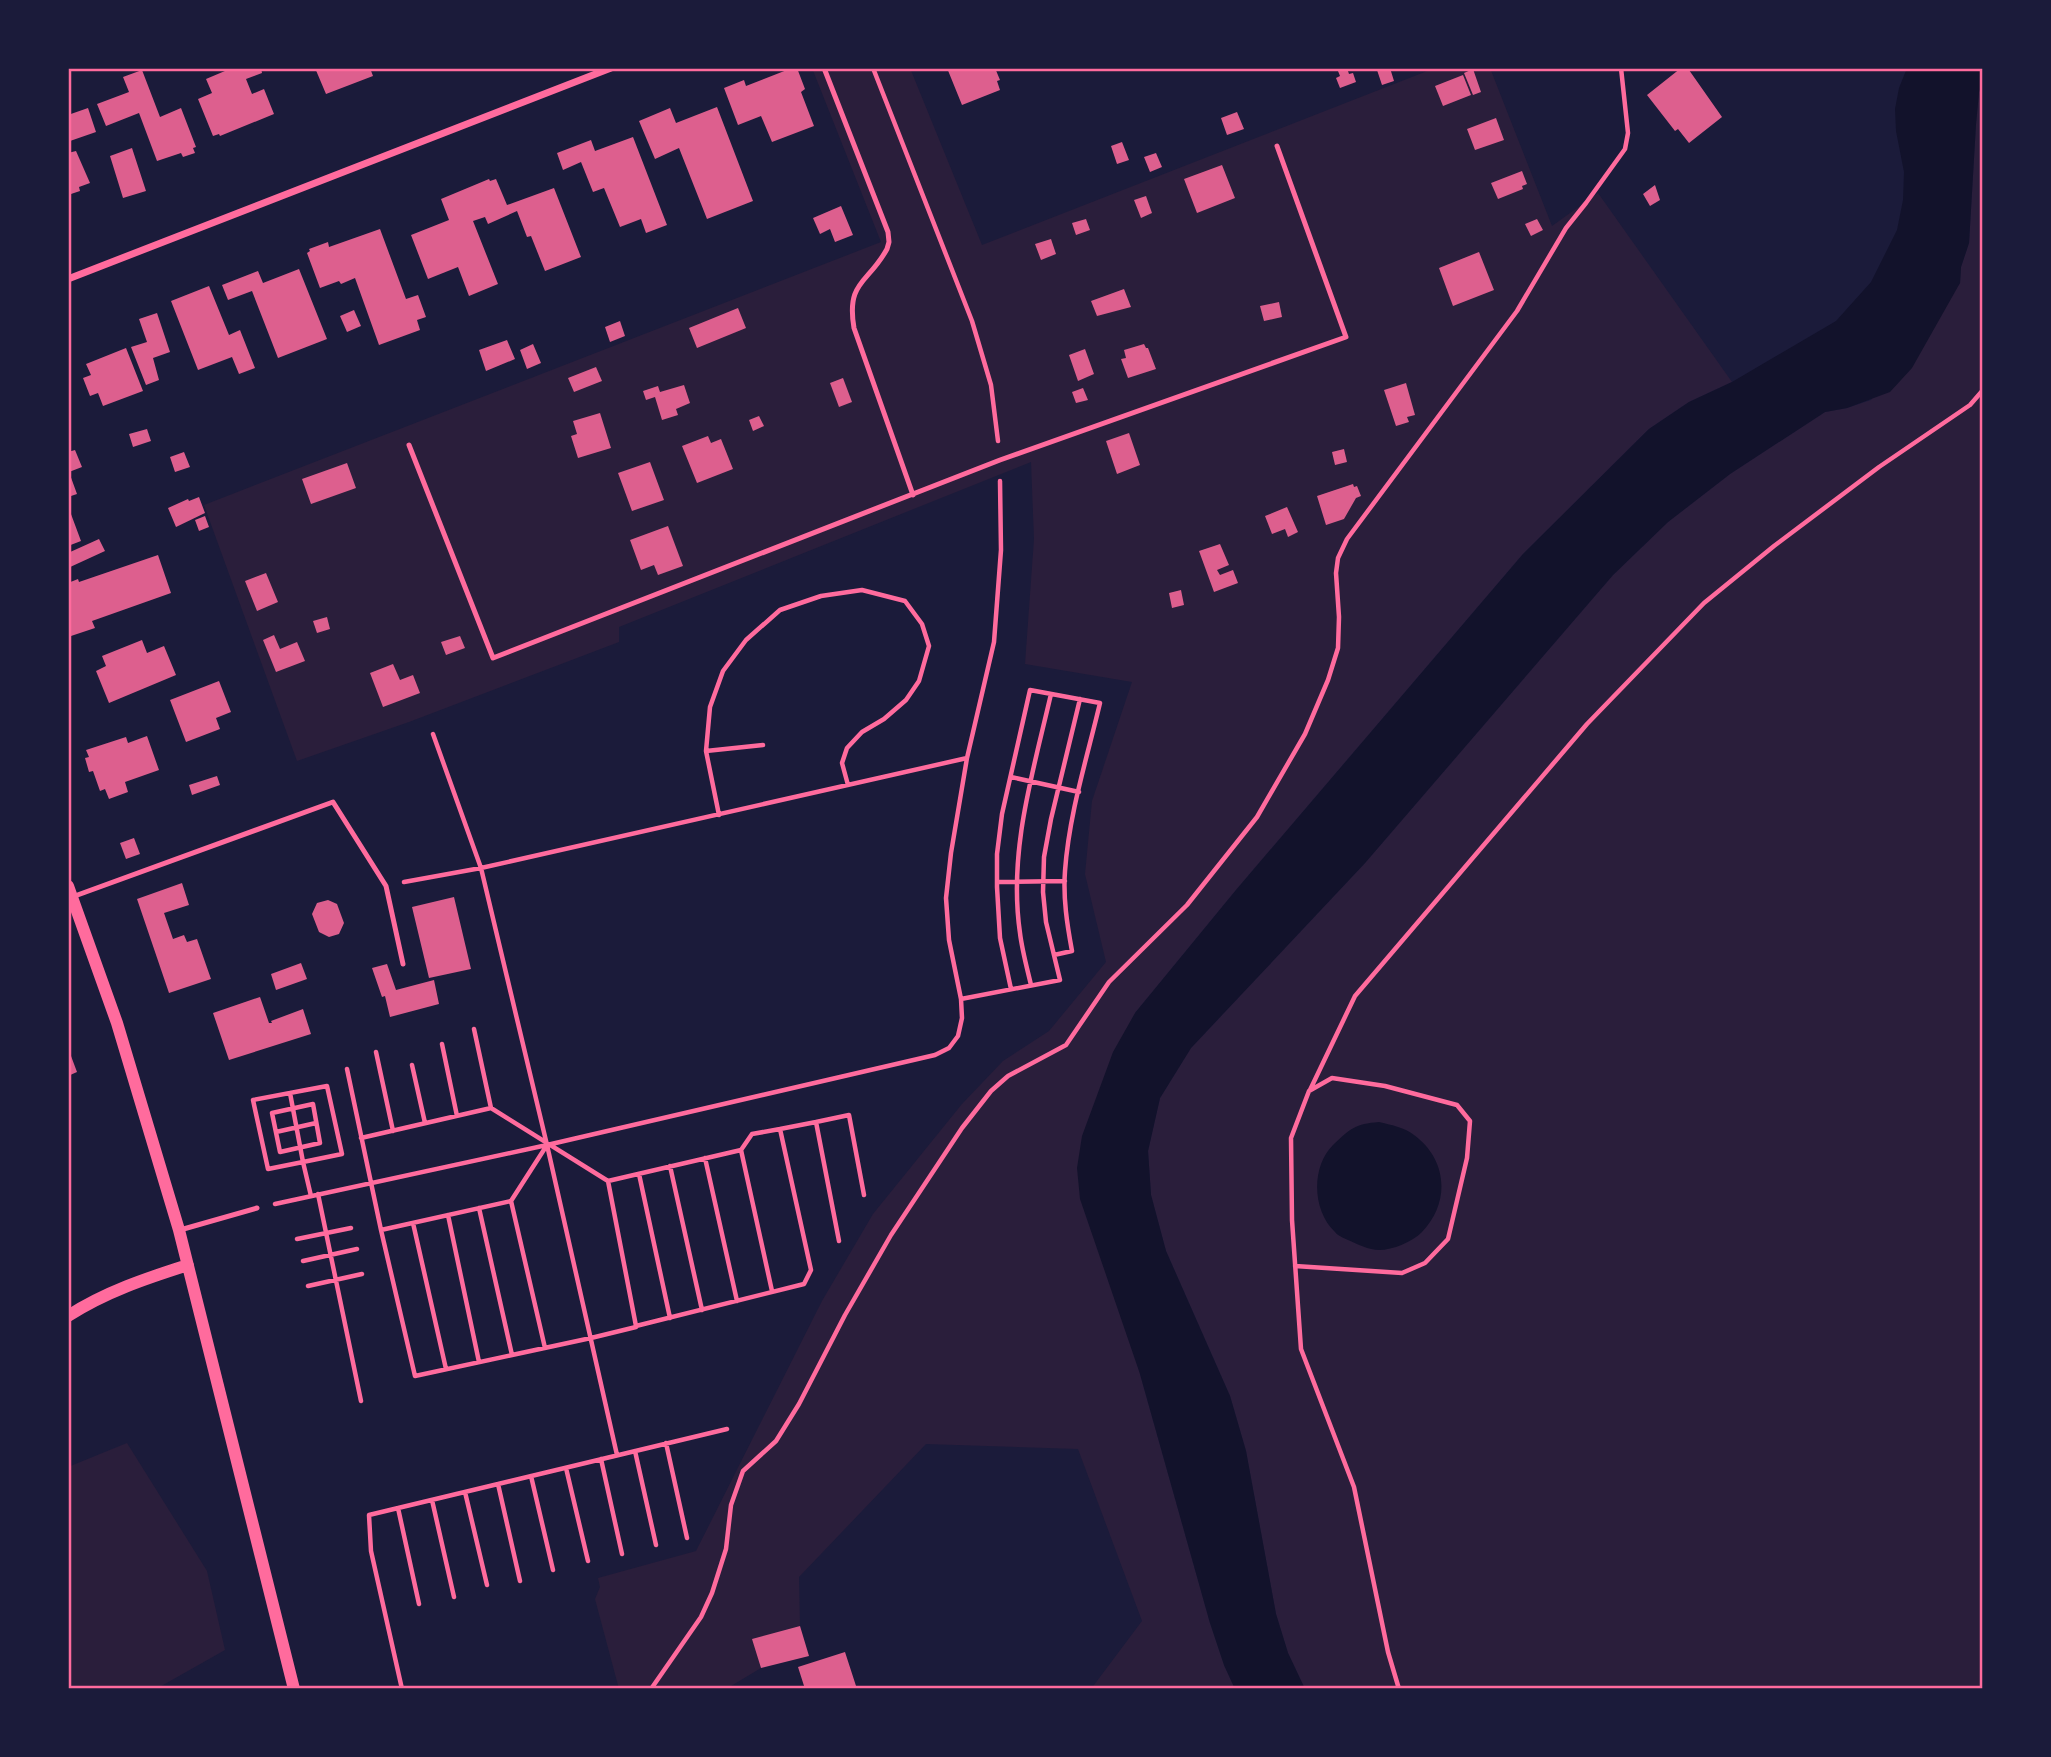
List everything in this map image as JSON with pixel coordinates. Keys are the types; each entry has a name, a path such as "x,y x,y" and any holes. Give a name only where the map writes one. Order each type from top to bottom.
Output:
{"street":[{"path":"68,279 611,68"},
{"path":"70,892 117,1023 179,1230 294,1689"},
{"path":"68,1316 112,1292 188,1265"}],"lane":[{"path":"824,68 888,232 887,249 857,288 852,298 851,311 854,328 913,495"},
{"path":"409,445 493,659 1000,460 1346,337 1277,146"},
{"path":"70,892 333,803 386,886 403,964"},
{"path":"179,1230 257,1208"}],"path":[{"path":"257,1208 935,1055 949,1048 958,1036 962,1018 961,999 949,940 946,898 967,758 994,642 1001,550 1000,460 991,385 972,321 873,68"},
{"path":"651,1689 701,1617 712,1593 726,1549 731,1505 743,1471 776,1441 891,1235 962,1128 990,1091 1008,1076 1066,1045 1109,982 1187,905 1256,817 1305,734 1328,680 1338,648 1336,573 1338,558 1346,539 1517,311 1566,228 1625,149 1628,133 1621,68"},
{"path":"1399,1689 1388,1652 1354,1487 1301,1349 1292,1220 1291,1138 1309,1091 1355,996 1587,724 1704,603 1879,467 1970,405 1983,390"},
{"path":"719,815 706,751 710,707 723,671 746,639 780,610 821,596 862,590 905,601 922,624 929,646 919,681 906,700 884,719 862,732 847,748 842,763 848,785"},
{"path":"1011,989 1000,937 997,854 1002,814 1030,690 1100,703 1071,830 1065,881 1072,951 1054,955"},
{"path":"1031,985 1020,932 1018,855 1051,694"},
{"path":"961,999 1060,980 1046,922 1044,857 1080,699"},
{"path":"433,734 481,868 548,1144 617,1455"},
{"path":"706,751 763,745"},
{"path":"386,886 481,868 967,758"},
{"path":"1011,777 1079,792"},
{"path":"997,882 1065,881"},
{"path":"474,1029 491,1108"},
{"path":"442,1044 457,1115"},
{"path":"376,1052 393,1130"},
{"path":"412,1065 425,1123"},
{"path":"347,1069 370,1183 415,1376 591,1338 804,1284 811,1270 780,1129"},
{"path":"1295,1266 1402,1273 1425,1263 1448,1239 1467,1158 1469,1121 1457,1105 1385,1086 1332,1078 1309,1091"},
{"path":"327,1086 342,1154 303,1162 268,1168 254,1100 327,1086"},
{"path":"290,1093 311,1196"},
{"path":"313,1104 316,1123 320,1143 279,1152 272,1113 313,1104"},
{"path":"361,1138 491,1108 608,1181 741,1150 752,1135 849,1115 864,1195"},
{"path":"816,1122 839,1241"},
{"path":"276,1132 316,1123"},
{"path":"381,1230 511,1201 548,1144"},
{"path":"741,1150 772,1291"},
{"path":"705,1158 737,1301"},
{"path":"670,1166 702,1310"},
{"path":"639,1174 670,1318"},
{"path":"608,1181 636,1326"},
{"path":"318,1194 361,1401"},
{"path":"511,1201 545,1348"},
{"path":"480,1208 512,1355"},
{"path":"448,1215 479,1362"},
{"path":"413,1223 446,1369"},
{"path":"297,1239 351,1228"},
{"path":"303,1261 357,1249"},
{"path":"308,1286 362,1274"},
{"path":"401,1689 371,1551 369,1515 727,1429"},
{"path":"666,1443 687,1538"},
{"path":"635,1451 656,1545"},
{"path":"601,1459 622,1554"},
{"path":"566,1468 587,1561"},
{"path":"531,1476 553,1570"},
{"path":"498,1484 520,1581"},
{"path":"466,1492 487,1585"},
{"path":"432,1500 454,1597"},
{"path":"398,1508 419,1604"}],"shaded area":[{"path":"812,68 910,68 982,245 1435,68 1490,68 1552,226 1598,193 1732,382 1689,402 1649,429 1523,554 1236,890 1135,1013 1140,1374 1210,1623 1235,1689 1091,1689 1142,1621 1078,1449 926,1444 799,1577 800,1626 753,1639 761,1668 726,1689 619,1689 595,1599 600,1587 598,1578 696,1551 822,1301 873,1214 962,1104 1003,1061 1049,1031 1106,962 1085,874 1092,801 1132,682 1025,664 1034,539 1031,462 619,627 619,642 409,722 297,761 204,505 881,242"},
{"path":"1907,68 1983,68 1976,124 1969,243 1961,267 1960,283 1912,368 1890,392 1847,408 1825,412 1730,474 1668,522 1613,575 1365,863 1191,1048 1160,1098 1148,1151 1151,1195 1166,1251 1230,1396 1246,1451 1276,1614 1288,1653 1305,1689 1235,1689 1210,1623 1140,1374 1080,1199 1077,1168 1082,1136 1113,1052 1135,1013 1236,890 1523,554 1649,429 1689,402 1732,382 1836,321 1871,282 1897,230 1903,200 1904,172 1896,131 1895,109"},
{"path":"1983,81 1983,1689 1305,1689 1288,1653 1276,1614 1246,1451 1230,1396 1166,1251 1151,1195 1148,1151 1160,1098 1191,1048 1365,863 1613,575 1668,522 1730,474 1825,412 1871,400 1960,283 1961,267 1969,243 1976,124 1979,92"},
{"path":"1379,1122 1406,1130 1425,1145 1439,1168 1441,1194 1438,1208 1422,1232 1402,1245 1379,1250 1363,1246 1336,1233 1322,1212 1317,1189 1321,1165 1333,1145 1354,1128"},
{"path":"127,1443 207,1571 225,1650 156,1689 68,1689 68,1467"}],"building":[{"path":"232,68 261,68 262,73 246,79 252,94 264,89 274,114 220,136 213,136 198,99 212,93 206,79"},
{"path":"315,68 370,68 373,76 326,94"},
{"path":"797,68 805,89 801,92 814,126 772,142 761,116 738,125 724,88 744,80 746,86"},
{"path":"947,68 995,68 1000,80 997,81 1000,90 962,105"},
{"path":"1347,68 1349,74 1353,73 1356,82 1340,88 1336,78 1340,76 1338,71"},
{"path":"1390,68 1394,81 1382,85 1377,70"},
{"path":"1681,68 1691,68 1689,70 1722,117 1689,143 1678,129 1675,131 1647,95"},
{"path":"1473,69 1481,92 1473,95 1464,73"},
{"path":"142,70 160,117 181,108 196,147 193,148 195,153 183,157 181,153 157,161 139,113 106,126 97,104 129,92 123,77"},
{"path":"1463,75 1471,95 1443,106 1435,86"},
{"path":"717,107 753,201 707,219 679,148 655,159 639,121 670,108 676,123"},
{"path":"88,108 96,132 70,141 68,115"},
{"path":"1237,112 1244,129 1227,135 1221,118"},
{"path":"1496,118 1504,140 1475,150 1467,129"},
{"path":"633,137 667,225 646,233 641,219 620,227 604,188 593,192 581,162 563,170 557,153 591,140 595,151"},
{"path":"1122,142 1129,160 1117,164 1111,146"},
{"path":"132,148 146,191 123,198 110,156"},
{"path":"76,151 90,183 79,187 80,191 68,195 68,153"},
{"path":"1156,153 1162,167 1150,172 1144,157"},
{"path":"1222,165 1235,198 1197,213 1184,179"},
{"path":"1522,171 1527,184 1522,186 1523,189 1498,199 1491,183"},
{"path":"489,179 496,179 507,205 554,188 581,257 545,271 531,236 527,237 517,211 488,224 485,217 473,221 498,284 469,296 458,267 428,279 411,235 449,220 441,199"},
{"path":"1655,185 1660,200 1650,206 1643,194"},
{"path":"1146,196 1152,213 1141,218 1134,200"},
{"path":"841,206 853,235 835,242 830,229 820,234 813,218"},
{"path":"1086,219 1090,230 1076,235 1072,223"},
{"path":"1537,219 1543,230 1531,236 1525,224"},
{"path":"380,229 406,299 418,295 426,317 417,320 420,330 379,345 355,278 320,288 307,253 309,249 328,242 329,247"},
{"path":"1051,239 1056,254 1041,260 1035,244"},
{"path":"1479,252 1494,290 1453,306 1439,268"},
{"path":"299,269 327,339 278,358 252,291 228,300 222,285 258,271 263,283"},
{"path":"209,286 229,335 240,330 255,368 239,374 232,357 198,370 171,301"},
{"path":"1124,289 1131,307 1097,316 1091,301"},
{"path":"1279,302 1282,317 1264,321 1260,306"},
{"path":"738,308 746,328 697,348 689,328"},
{"path":"354,310 361,326 347,332 340,316"},
{"path":"157,313 170,352 153,358 159,380 146,385 131,347 147,342 139,319"},
{"path":"620,321 625,336 610,342 605,327"},
{"path":"507,340 515,359 486,371 479,350"},
{"path":"533,344 541,363 527,369 520,350"},
{"path":"1144,344 1156,369 1128,378 1121,359 1126,358 1124,350"},
{"path":"126,348 143,391 103,406 98,393 90,396 83,378 91,375 86,364"},
{"path":"1085,349 1094,374 1078,381 1069,355"},
{"path":"596,367 602,381 574,392 568,378"},
{"path":"843,378 852,402 839,407 830,383"},
{"path":"1406,383 1415,415 1407,417 1409,422 1396,426 1384,390"},
{"path":"684,385 690,403 676,409 678,415 662,420 655,397 646,400 643,391 658,386 660,392"},
{"path":"1083,388 1088,400 1076,403 1072,392"},
{"path":"600,413 611,448 578,458 571,436 577,434 573,421"},
{"path":"759,416 764,426 753,431 749,420"},
{"path":"147,429 151,441 133,447 129,434"},
{"path":"1129,433 1140,465 1117,474 1106,441"},
{"path":"708,436 711,443 721,439 733,469 697,483 682,446"},
{"path":"1344,449 1347,462 1335,465 1332,452"},
{"path":"75,450 82,467 69,472 77,494 68,497 68,452"},
{"path":"184,452 190,467 175,472 170,457"},
{"path":"650,462 664,500 632,511 618,473"},
{"path":"347,463 356,488 311,504 302,479"},
{"path":"1353,484 1354,487 1357,486 1361,496 1356,498 1344,519 1326,525 1317,496"},
{"path":"199,497 205,513 176,527 168,508"},
{"path":"68,506 81,541 68,546"},
{"path":"1287,507 1298,532 1288,537 1285,529 1272,534 1265,516"},
{"path":"205,516 209,527 199,531 195,520"},
{"path":"668,526 683,566 658,575 654,565 641,570 630,540"},
{"path":"99,539 105,551 68,568 68,553"},
{"path":"1220,544 1229,565 1217,570 1220,575 1233,570 1238,583 1214,592 1199,551"},
{"path":"158,555 171,593 92,621 95,628 68,637 68,583 78,579 79,582"},
{"path":"266,573 278,602 257,611 245,581"},
{"path":"1181,590 1184,605 1172,608 1169,593"},
{"path":"327,617 330,629 317,633 313,621"},
{"path":"274,635 280,649 297,642 305,661 276,672 263,640"},
{"path":"460,636 465,648 446,655 441,642"},
{"path":"142,640 147,653 164,646 176,675 109,703 96,671 106,666 102,656"},
{"path":"393,664 400,680 413,675 420,693 383,707 370,673"},
{"path":"219,681 231,712 216,718 220,729 186,742 170,700"},
{"path":"147,736 159,770 125,782 128,792 109,799 105,789 100,791 93,771 89,772 86,750 126,737 128,743"},
{"path":"217,776 220,785 192,795 189,785"},
{"path":"134,838 140,854 126,859 120,843"},
{"path":"182,883 189,905 164,913 173,939 184,935 187,942 197,939 211,979 169,993 137,899"},
{"path":"454,897 471,969 429,978 412,907"},
{"path":"328,900 337,904 344,923 339,934 329,937 319,932 312,914 317,903"},
{"path":"301,963 307,979 276,990 271,974"},
{"path":"387,964 396,990 434,980 439,1004 390,1017 385,996 382,997 372,968"},
{"path":"260,997 269,1023 303,1009 311,1034 229,1060 213,1013"},
{"path":"68,1048 77,1072 68,1076"},
{"path":"800,1626 809,1656 761,1668 752,1639"},
{"path":"845,1652 857,1689 805,1689 798,1667"}]}
